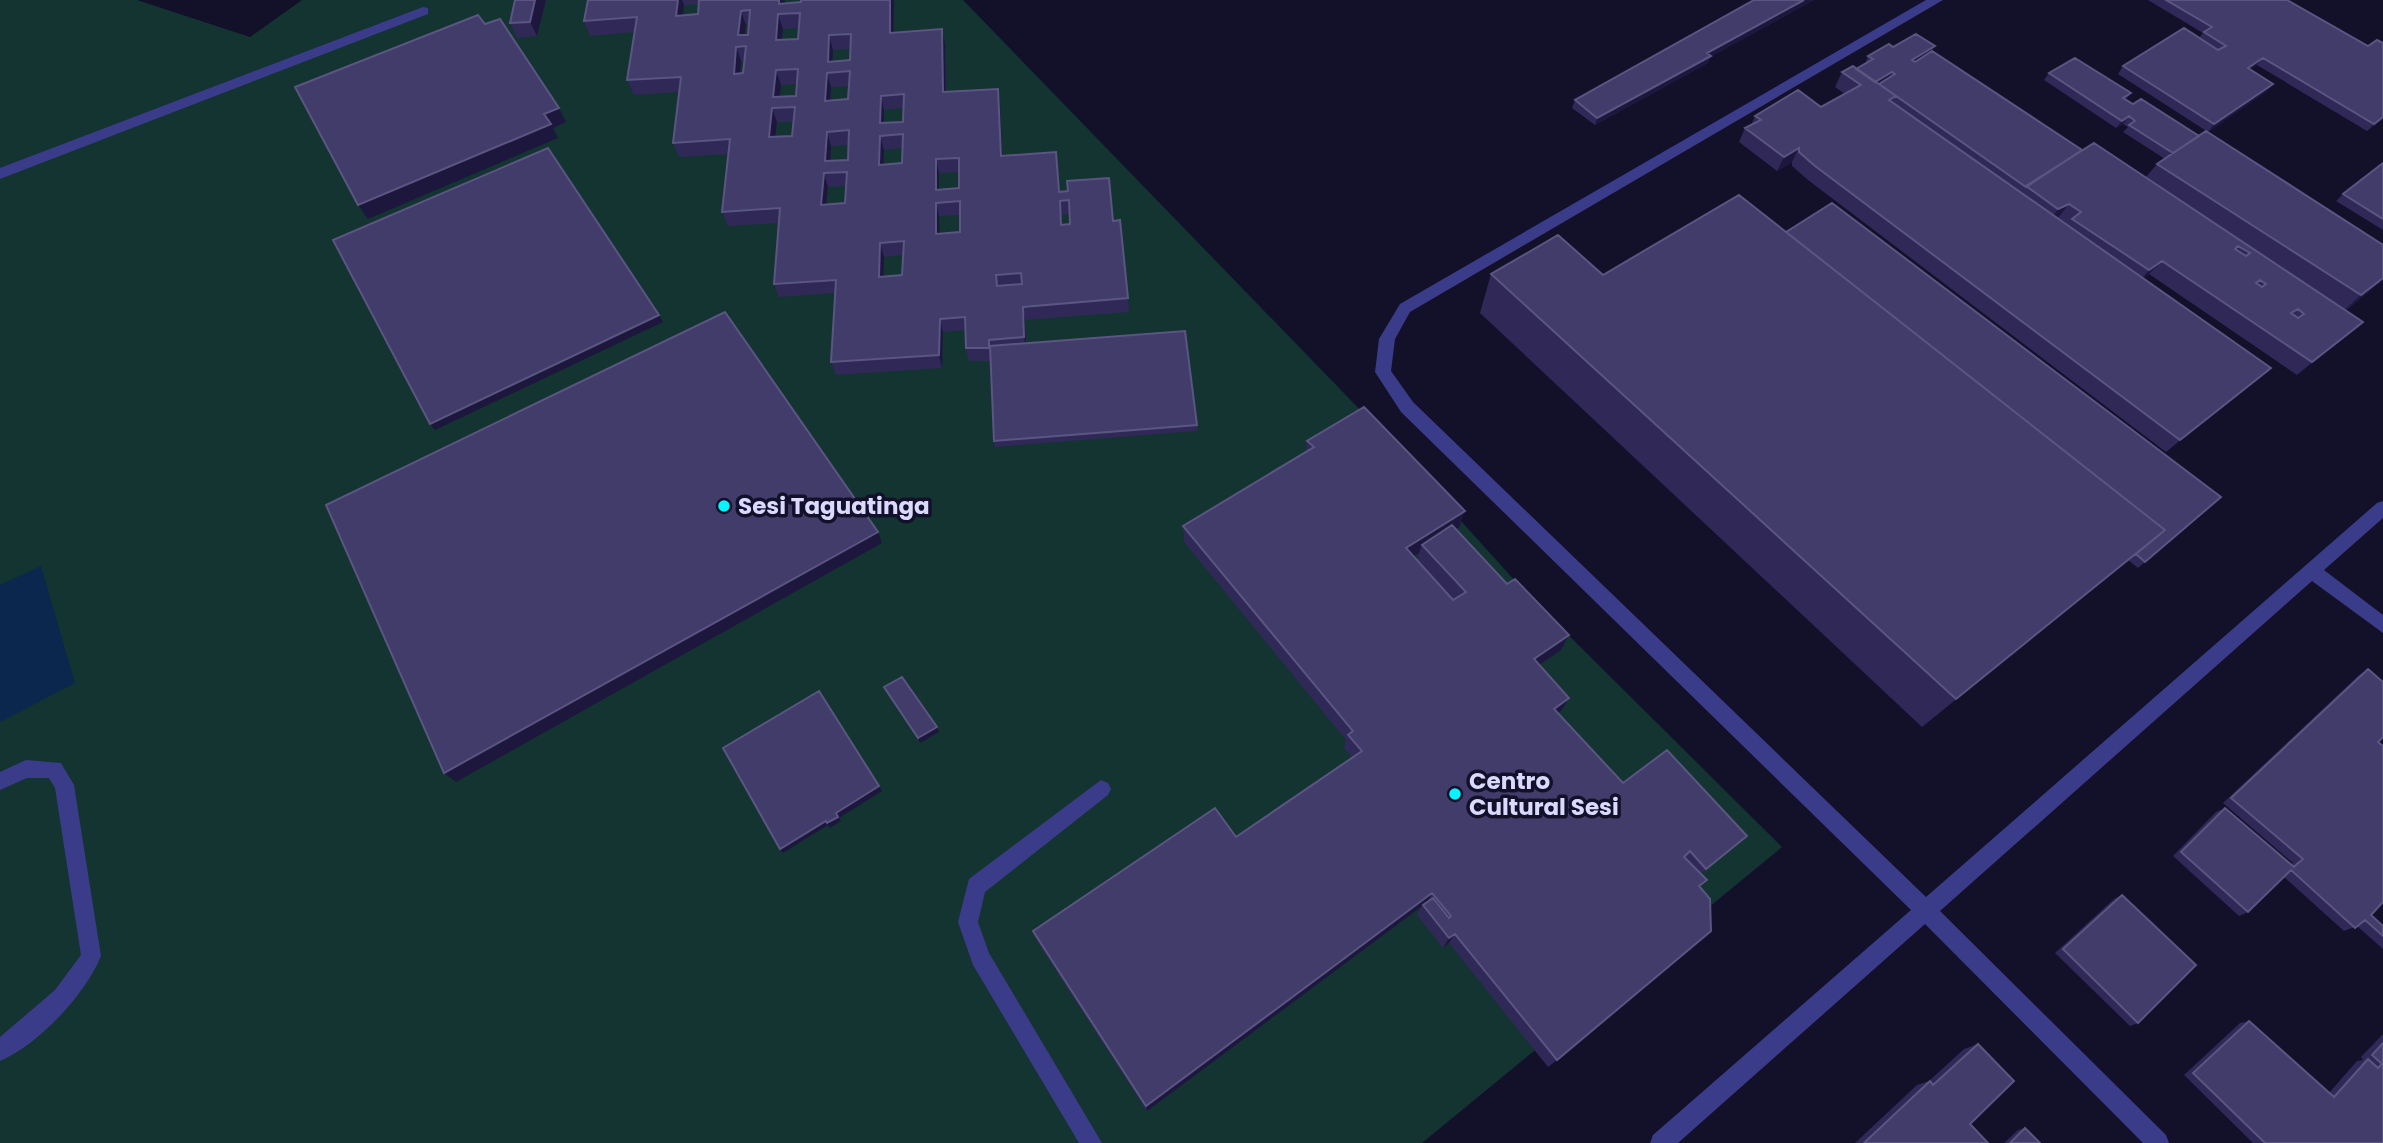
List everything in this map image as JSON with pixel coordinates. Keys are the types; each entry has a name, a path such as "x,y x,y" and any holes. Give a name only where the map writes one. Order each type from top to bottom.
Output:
{"street":[{"path":"1936,0 1405,308 1387,340 1383,372 1407,407 1925,911 2158,1143"},
{"path":"0,174 423,11"},
{"path":"1661,1143 2383,508"},
{"path":"2312,571 2383,625"},
{"path":"0,781 26,769 54,769 64,785 91,956 80,977 58,1006 0,1050"},
{"path":"1091,1143 980,958 968,922 976,886 1101,789"}],"green space":[{"name":"Sesi Taguatinga","path":"0,0 137,0 250,37 302,0 963,0 1368,418 1527,594 1782,847 1422,1143 0,1143"}],"water":[{"path":"41,566 75,683 0,722 0,585"}],"building":[{"path":"515,0 535,0 530,22 510,23"},
{"path":"588,0 678,0 676,16 698,14 699,0 779,0 779,4 801,0 890,0 890,33 942,29 943,92 998,89 1001,156 1056,152 1059,192 1068,191 1067,181 1109,178 1113,221 1120,220 1128,298 1023,307 1024,337 989,340 989,348 966,348 965,317 940,319 939,355 831,362 836,280 774,284 780,208 722,212 730,139 673,143 681,77 627,80 637,17 584,21","holes":["750,10 748,35 738,35 741,11","800,13 798,39 776,40 778,14","851,34 850,60 828,62 829,35","746,46 743,73 734,74 736,47","798,69 796,96 773,97 776,70","850,71 848,99 825,101 827,73","904,94 903,122 880,123 881,96","795,107 792,136 769,137 772,108","849,130 848,160 825,161 827,132","903,134 902,163 879,165 880,136","959,158 959,188 936,190 936,159","847,172 845,203 821,205 824,173","1069,200 1070,224 1061,225 1060,201","960,201 960,232 936,234 936,203","904,241 902,275 879,277 880,243","1021,273 1022,284 997,286 996,275"]},
{"path":"1754,0 1804,0 1707,53 1711,56 1597,118 1575,100"},
{"path":"2166,0 2287,0 2368,46 2377,40 2383,43 2383,117 2374,124 2263,58 2248,68 2273,84 2214,124 2123,66 2184,28 2218,50 2226,46 2204,32 2212,27"},
{"path":"478,15 485,24 500,19 559,108 544,114 551,124 358,205 295,87"},
{"path":"1916,34 1935,46 1912,60 1915,62 1932,51 2082,150 2026,187 1879,84 1895,74 1892,72 1875,82 1856,69 1873,59 1868,56 1889,44 1893,47"},
{"path":"2075,58 2131,93 2123,98 2133,104 2141,99 2199,136 2173,153 2129,125 2135,121 2129,116 2122,121 2049,73"},
{"path":"1853,66 1896,96 1889,100 2271,368 2180,440 1815,166 1799,152 1799,148 1784,157 1745,128 1761,120 1755,116 1798,90 1821,107 1861,85 1842,72"},
{"path":"2206,131 2383,245 2383,278 2361,295 2157,164"},
{"path":"2094,143 2363,322 2312,362 2162,261 2149,270 2072,219 2081,212 2069,204 2058,209 2026,186","holes":["2238,246 2250,253 2246,256 2235,249","2260,280 2266,284 2262,287 2256,283","2298,309 2304,314 2298,318 2291,313"]},
{"path":"548,148 659,315 430,424 333,240"},
{"path":"2383,163 2383,219 2343,194"},
{"path":"1739,195 2165,530 1956,699 1491,274 1558,235 1603,275"},
{"path":"1832,203 2221,497 2145,562 2136,554 2165,530 1786,232"},
{"path":"725,312 878,532 444,773 326,505"},
{"path":"1185,331 1197,425 994,441 990,346"},
{"path":"1364,407 1465,511 1406,548 1453,600 1466,592 1422,545 1452,525 1507,584 1515,579 1569,635 1534,659 1569,698 1554,709 1623,783 1667,750 1747,836 1706,869 1690,851 1684,857 1707,880 1699,886 1710,899 1711,931 1557,1060 1455,934 1449,938 1423,905 1433,898 1449,918 1451,916 1432,893 1146,1106 1033,931 1215,808 1236,837 1362,751 1348,735 1353,731 1183,526 1314,447 1307,441"},
{"path":"2368,669 2383,682 2383,737 2378,742 2383,746 2383,902 2371,915 2383,926 2383,936 2365,920 2355,928 2291,870 2248,912 2181,852 2225,808 2294,867 2303,859 2231,798"},
{"path":"902,677 937,727 918,738 884,687"},
{"path":"819,691 879,786 836,813 838,817 827,823 826,821 780,849 723,748"},
{"path":"2122,895 2196,965 2138,1023 2063,949"},
{"path":"2249,1021 2334,1097 2368,1059 2378,1068 2382,1064 2372,1055 2383,1043 2383,1143 2265,1143 2193,1073"},
{"path":"1978,1044 2014,1081 1970,1124 1988,1143 1864,1143 1930,1081 1933,1085"},
{"path":"2025,1128 2040,1143 2010,1143"}],"place":[{"name":"Sesi Taguatinga","path":"724,506"},
{"name":"Centro Cultural Sesi","path":"1455,794"}]}
